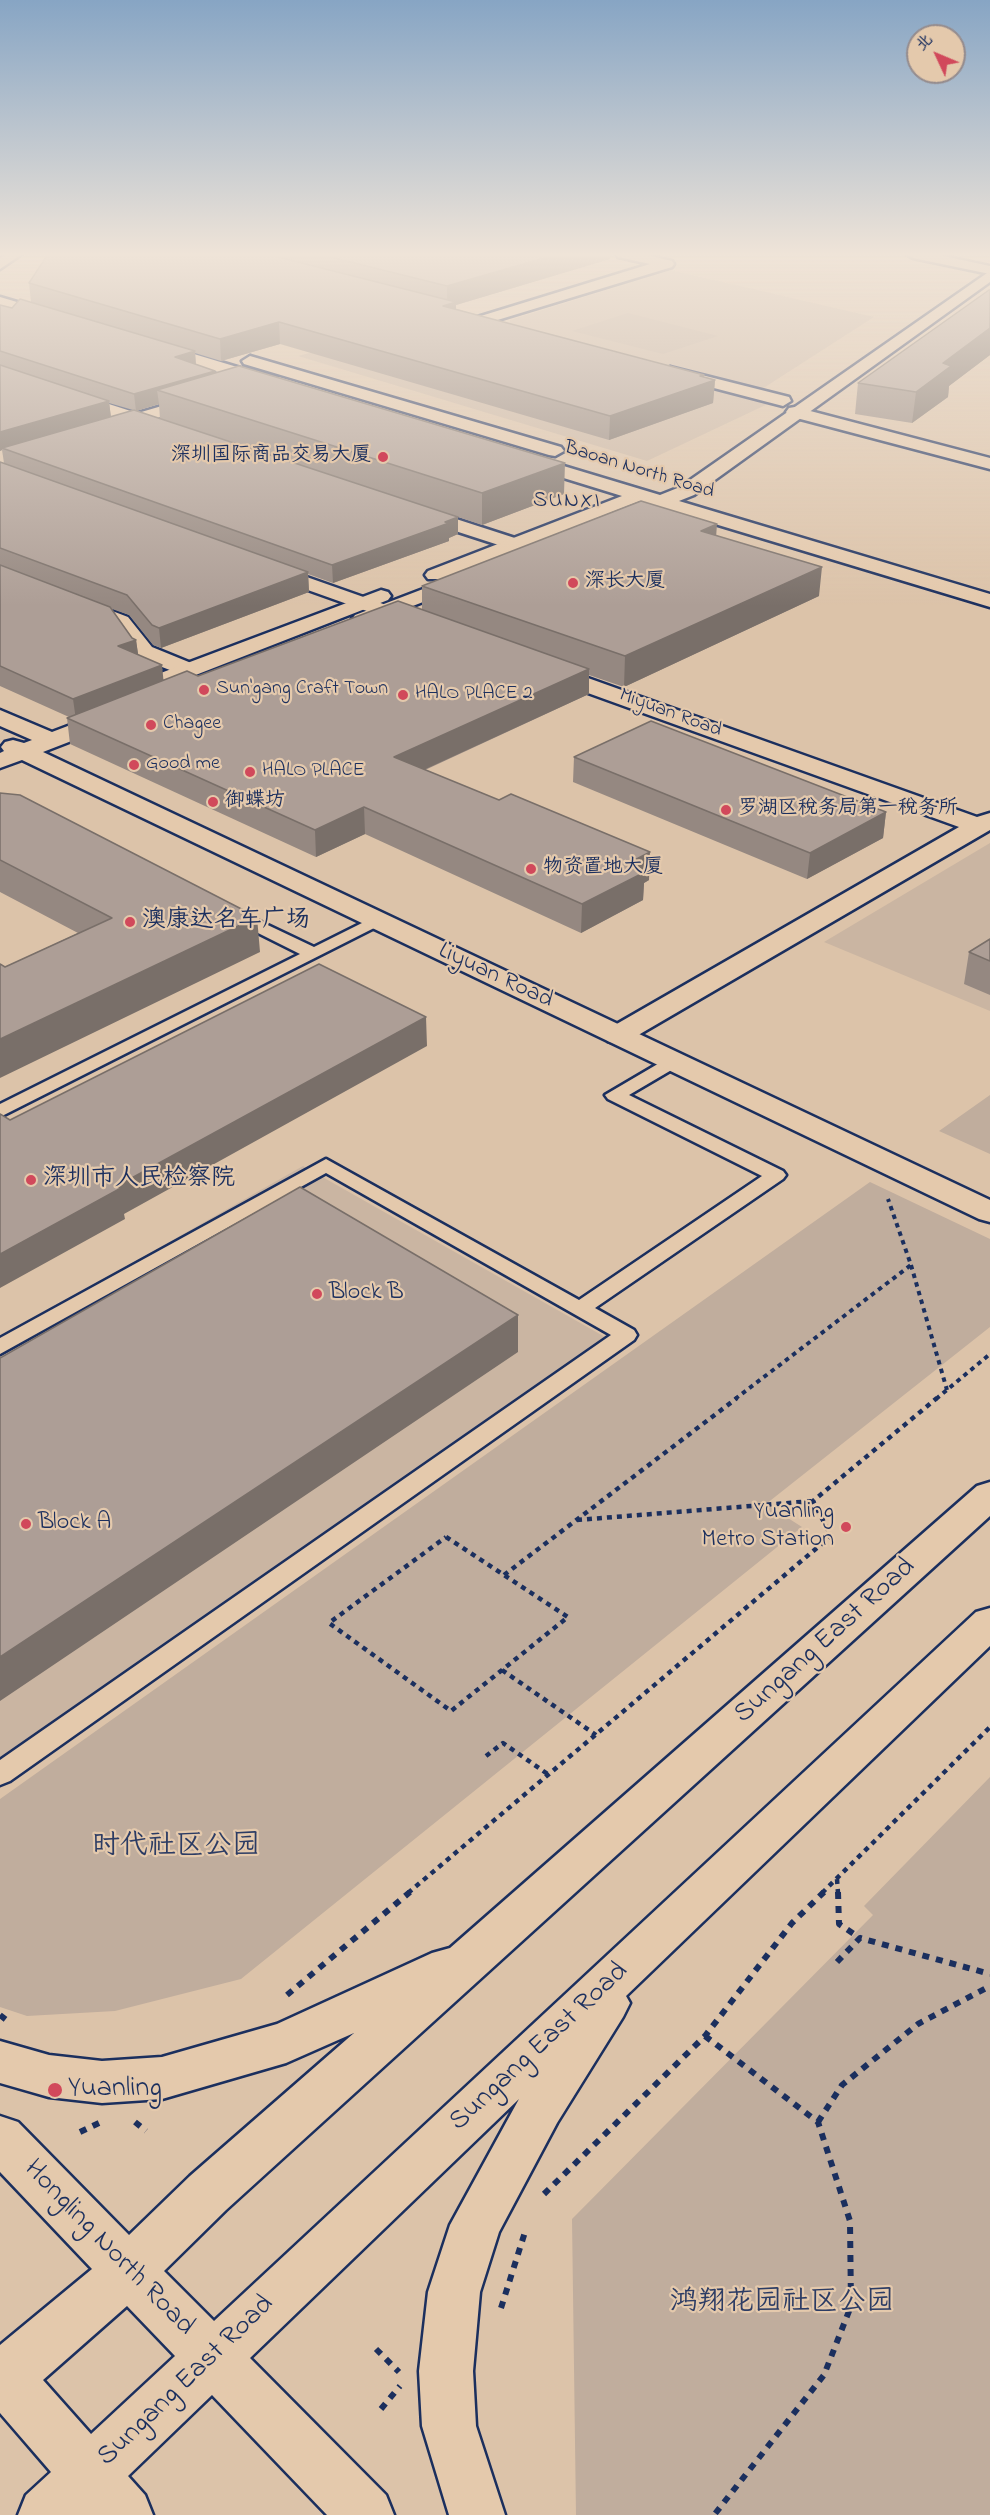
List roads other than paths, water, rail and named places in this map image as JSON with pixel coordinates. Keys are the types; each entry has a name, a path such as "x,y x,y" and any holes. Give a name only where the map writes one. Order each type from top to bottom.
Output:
{"street":[{"name":"Baoan North Road","path":"239,371 641,495"},
{"name":"Baoan North Road","path":"264,371 666,488 990,601"},
{"path":"666,371 990,464"},
{"path":"700,458 789,406 839,371"},
{"path":"0,374 181,434"},
{"path":"91,432 265,381"},
{"path":"13,741 188,670 641,495 666,488 687,491 789,406"},
{"path":"13,741 384,611 666,488"},
{"name":"Baoan North Road","path":"687,491 990,583"},
{"path":"403,507 514,544"},
{"path":"252,563 440,631"},
{"path":"0,574 121,621 144,652 188,670"},
{"name":"Miyuan Road","path":"530,664 985,823"},
{"name":"Liyuan Road","path":"13,741 378,922 990,1187"},
{"name":"Liyuan Road","path":"13,741 628,1029 674,1060 990,1212"},
{"path":"628,1029 985,823"},
{"name":"Sungang East Road","path":"2,2377 128,2271 208,2193 990,1495"},
{"name":"Sungang East Road","path":"46,2515 990,1622"},
{"path":"0,2062 49,2076 102,2082 162,2078 286,2042 480,1952"},
{"path":"477,2515 448,2426 446,2371 454,2292 481,2215 540,2108 631,1963"},
{"name":"Hongling North Road","path":"0,2138 366,2515"},
{"path":"2,2377 125,2515"}],"lane":[{"path":"221,908 314,954"},
{"path":"0,1111 378,922"},
{"path":"580,1309 776,1175 615,1095 674,1060"},
{"path":"0,1347 326,1165 626,1335 0,1774"}],"place":[{"name":"深圳国际商品交易大厦","path":"383,457"},
{"name":"深长大厦","path":"573,583"},
{"name":"Sun'gang Craft Town","path":"204,690"},
{"name":"HALO PLACE 2","path":"403,695"},
{"name":"Chagee","path":"151,725"},
{"name":"Good me","path":"134,765"},
{"name":"HALO PLACE","path":"250,772"},
{"name":"御蝶坊","path":"213,802"},
{"name":"罗湖区税务局第一税务所","path":"726,810"},
{"name":"物资置地大厦","path":"531,869"},
{"name":"澳康达名车广场","path":"130,922"},
{"name":"深圳市人民检察院","path":"31,1180"},
{"name":"Block B","path":"317,1294"},
{"name":"Block A","path":"26,1524"},
{"name":"Yuanling Metro Station","path":"846,1527"},
{"name":"Yuanling","path":"55,2090"}],"district":[{"name":"SUNXI","path":"567,502"}],"park label":[{"name":"时代社区公园","path":"176,1848"},
{"name":"鸿翔花园社区公园","path":"782,2304"}]}
